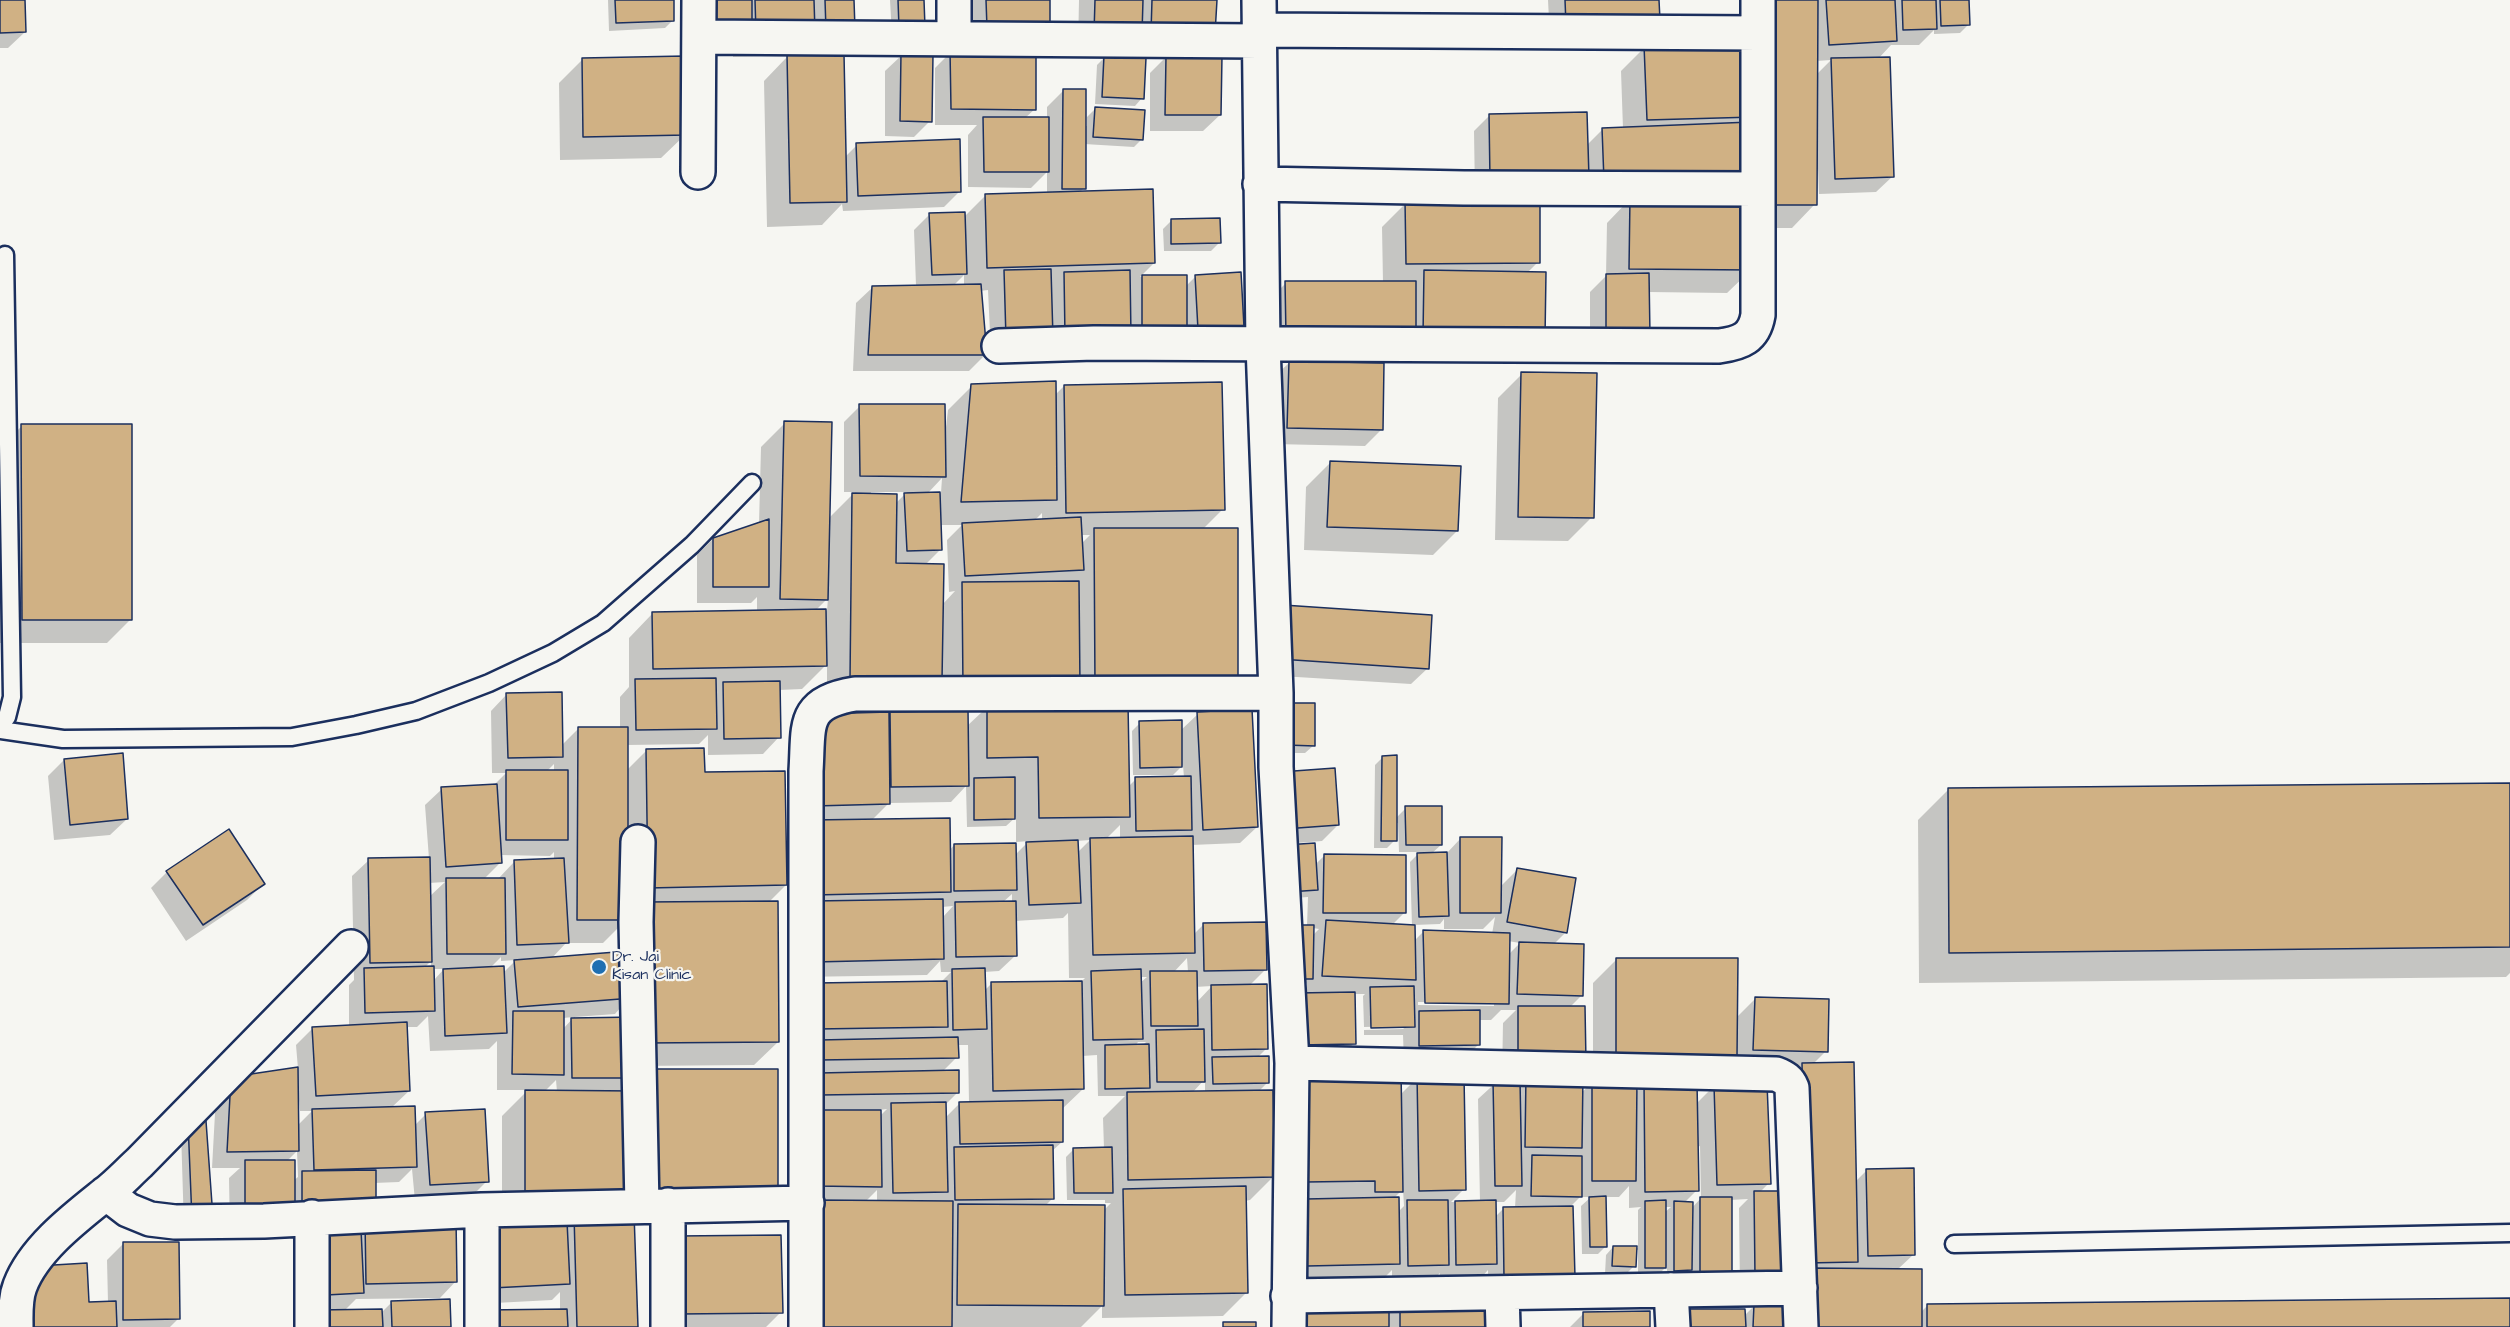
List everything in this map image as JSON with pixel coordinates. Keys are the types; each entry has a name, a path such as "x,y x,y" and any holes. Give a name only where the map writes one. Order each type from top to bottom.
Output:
{"street":[{"path":"698,172 699,0"},
{"path":"954,0 954,38"},
{"path":"999,346 1094,343 1719,346 1739,343 1752,334 1758,315 1758,0"},
{"path":"699,37 954,38 1259,24 1758,33"},
{"path":"1259,24 1263,345 1279,837 1292,1063 1289,1312 1502,1293 1800,1288"},
{"path":"1260,184 1464,188 1758,189"},
{"path":"806,1327 806,771 808,731 813,712 825,701 855,694 1276,693"},
{"path":"638,842 636,922 655,1205 668,1327"},
{"path":"11,1322 25,1274 71,1221 106,1193 351,947"},
{"path":"1292,1063 1776,1074 1784,1077 1792,1088 1801,1327"},
{"path":"106,1193 128,1210 150,1219 175,1222 264,1221 482,1210 807,1203"},
{"path":"482,1210 482,1327"},
{"path":"312,1217 312,1327"},
{"path":"1671,1290 1673,1327"},
{"path":"1502,1293 1503,1327"}],"lane":[{"path":"5,255 12,696 7,717 0,728 63,739 292,737 356,726 416,711 489,683 553,653 603,623 692,545 752,483"},
{"path":"1954,1244 2510,1233"}],"building":[{"path":"0,0 25,0 26,32 0,33"},
{"path":"615,0 674,0 674,21 616,23"},
{"path":"702,0 752,0 752,25 701,23"},
{"path":"755,0 814,0 815,32 756,33"},
{"path":"825,0 854,0 855,29 826,30"},
{"path":"898,0 924,0 925,27 899,28"},
{"path":"986,0 1050,0 1050,27 987,28"},
{"path":"1095,0 1143,0 1142,34 1094,33"},
{"path":"1152,0 1217,0 1215,34 1151,32"},
{"path":"1565,0 1659,0 1660,20 1566,25"},
{"path":"1775,0 1818,0 1817,205 1774,205"},
{"path":"1826,0 1895,0 1897,41 1829,45"},
{"path":"1902,0 1936,0 1937,29 1903,30"},
{"path":"1940,0 1969,0 1970,25 1941,26"},
{"path":"1753,42 1755,117 1647,120 1644,45"},
{"path":"950,50 1036,50 1036,110 951,109"},
{"path":"901,53 933,54 932,122 900,121"},
{"path":"844,54 847,202 790,203 787,55"},
{"path":"1104,55 1146,58 1144,99 1102,97"},
{"path":"685,56 687,135 583,137 582,58"},
{"path":"1166,56 1222,56 1221,115 1165,115"},
{"path":"1890,57 1894,177 1835,179 1831,58"},
{"path":"1063,89 1086,89 1086,189 1062,189"},
{"path":"1095,107 1145,110 1143,140 1093,137"},
{"path":"1587,112 1589,178 1490,180 1489,114"},
{"path":"983,117 1049,117 1049,172 984,172"},
{"path":"1751,122 1754,176 1604,181 1602,128"},
{"path":"960,139 961,192 858,196 856,143"},
{"path":"1153,189 1155,263 987,268 985,194"},
{"path":"1630,197 1754,200 1752,270 1629,269"},
{"path":"1540,200 1540,263 1406,264 1405,201"},
{"path":"965,212 967,274 932,275 929,213"},
{"path":"1220,218 1221,243 1171,244 1171,219"},
{"path":"1051,269 1053,338 1006,339 1004,270"},
{"path":"1130,270 1131,336 1065,337 1064,272"},
{"path":"1424,270 1546,272 1545,338 1423,335"},
{"path":"1241,272 1244,327 1198,330 1195,275"},
{"path":"1649,273 1650,336 1606,336 1606,274"},
{"path":"1142,275 1187,275 1187,338 1142,338"},
{"path":"1285,281 1416,281 1416,335 1286,336"},
{"path":"981,284 987,355 868,355 872,286"},
{"path":"1289,361 1384,363 1383,430 1287,428"},
{"path":"1521,372 1597,373 1594,518 1518,517"},
{"path":"1056,381 1057,500 961,502 971,384"},
{"path":"1222,382 1225,510 1066,513 1064,385"},
{"path":"859,404 945,404 946,477 860,476"},
{"path":"784,421 832,422 828,600 780,599"},
{"path":"21,424 132,424 132,620 22,620"},
{"path":"1330,461 1461,466 1458,531 1327,527"},
{"path":"940,492 942,550 907,551 904,493"},
{"path":"852,493 897,494 896,563 944,564 942,680 850,679"},
{"path":"1081,517 1084,570 965,576 962,523"},
{"path":"769,519 769,587 713,587 713,538"},
{"path":"1094,528 1238,528 1238,686 1095,687"},
{"path":"1079,581 1080,687 963,688 962,582"},
{"path":"1283,605 1432,615 1429,669 1279,659"},
{"path":"826,609 827,666 653,669 652,612"},
{"path":"716,678 717,729 636,730 635,679"},
{"path":"780,681 781,738 724,739 723,682"},
{"path":"562,692 563,757 508,758 506,693"},
{"path":"1128,703 1130,817 1039,818 1038,757 987,758 987,705"},
{"path":"1287,703 1315,703 1315,746 1286,745"},
{"path":"1252,709 1258,827 1203,830 1197,712"},
{"path":"968,710 969,786 891,787 890,712"},
{"path":"889,712 890,804 814,806 815,714"},
{"path":"1182,720 1182,767 1140,768 1139,721"},
{"path":"578,727 628,727 628,920 577,920"},
{"path":"704,748 705,772 785,771 787,885 648,888 646,749"},
{"path":"123,753 128,819 70,825 64,759"},
{"path":"1397,755 1397,841 1381,841 1382,756"},
{"path":"1335,768 1339,825 1284,829 1280,772"},
{"path":"506,770 568,770 568,840 506,840"},
{"path":"1191,776 1192,830 1136,831 1135,777"},
{"path":"1015,777 1015,819 974,820 974,778"},
{"path":"2510,783 2510,947 1949,953 1948,788"},
{"path":"497,784 502,863 446,867 441,787"},
{"path":"1405,806 1442,806 1442,845 1406,845"},
{"path":"950,818 951,892 813,895 811,820"},
{"path":"229,829 265,884 203,925 166,871"},
{"path":"1193,836 1195,953 1093,955 1090,838"},
{"path":"1460,837 1502,837 1501,913 1460,913"},
{"path":"1078,840 1081,903 1029,905 1026,842"},
{"path":"1016,843 1017,890 954,891 954,844"},
{"path":"1315,843 1318,890 1288,892 1285,845"},
{"path":"1447,852 1449,916 1419,917 1417,853"},
{"path":"1324,854 1406,855 1406,913 1323,913"},
{"path":"430,857 432,962 370,963 368,858"},
{"path":"564,858 569,943 517,945 514,860"},
{"path":"1517,868 1576,878 1567,933 1507,922"},
{"path":"446,878 505,878 506,954 447,954"},
{"path":"943,899 944,959 814,962 813,901"},
{"path":"778,901 779,1042 645,1043 644,902"},
{"path":"1016,901 1017,956 956,957 955,902"},
{"path":"1326,920 1415,925 1416,980 1322,976"},
{"path":"1266,922 1267,970 1204,971 1203,923"},
{"path":"1290,925 1314,925 1313,979 1289,979"},
{"path":"1423,930 1510,933 1509,1004 1425,1003"},
{"path":"1519,942 1584,944 1583,996 1517,994"},
{"path":"629,951 633,998 518,1007 514,960"},
{"path":"1616,958 1738,958 1737,1057 1616,1056"},
{"path":"434,966 435,1011 365,1013 364,968"},
{"path":"504,966 507,1033 445,1036 443,969"},
{"path":"985,968 987,1029 953,1030 952,969"},
{"path":"1141,969 1143,1039 1093,1040 1091,971"},
{"path":"1150,971 1197,971 1198,1026 1151,1026"},
{"path":"947,981 948,1027 817,1029 816,983"},
{"path":"1082,981 1084,1089 993,1091 991,982"},
{"path":"1267,984 1268,1049 1212,1050 1211,985"},
{"path":"1414,986 1415,1027 1371,1028 1370,987"},
{"path":"1355,992 1356,1044 1298,1045 1297,993"},
{"path":"1755,997 1829,999 1828,1052 1753,1050"},
{"path":"1518,1006 1585,1006 1586,1062 1518,1062"},
{"path":"1480,1010 1480,1045 1419,1046 1419,1011"},
{"path":"513,1011 564,1011 564,1075 512,1074"},
{"path":"636,1017 636,1078 572,1078 571,1018"},
{"path":"407,1022 410,1091 316,1096 312,1027"},
{"path":"1204,1029 1205,1082 1157,1082 1156,1030"},
{"path":"958,1037 959,1058 819,1060 819,1040"},
{"path":"1149,1044 1150,1088 1105,1089 1105,1045"},
{"path":"1269,1056 1269,1083 1213,1084 1212,1057"},
{"path":"1854,1062 1858,1262 1806,1263 1802,1063"},
{"path":"298,1067 299,1151 227,1152 231,1077"},
{"path":"648,1069 778,1069 778,1197 649,1197"},
{"path":"959,1070 959,1093 820,1095 819,1073"},
{"path":"1401,1070 1403,1192 1375,1192 1375,1181 1306,1182 1304,1072"},
{"path":"1526,1074 1583,1075 1582,1148 1525,1147"},
{"path":"1417,1075 1464,1075 1466,1190 1419,1191"},
{"path":"1520,1080 1522,1186 1495,1186 1493,1081"},
{"path":"1592,1080 1637,1080 1636,1181 1592,1181"},
{"path":"1697,1082 1699,1191 1645,1192 1644,1083"},
{"path":"1767,1083 1771,1184 1717,1185 1714,1085"},
{"path":"525,1090 634,1091 633,1192 525,1191"},
{"path":"1273,1090 1275,1177 1128,1180 1127,1092"},
{"path":"1063,1100 1063,1142 960,1144 959,1102"},
{"path":"946,1102 948,1192 893,1193 891,1103"},
{"path":"415,1106 417,1167 314,1170 312,1109"},
{"path":"485,1109 489,1182 430,1185 425,1112"},
{"path":"815,1110 881,1110 882,1187 816,1186"},
{"path":"206,1121 213,1218 192,1220 188,1122"},
{"path":"1053,1145 1054,1199 955,1200 954,1147"},
{"path":"1112,1147 1113,1193 1074,1193 1073,1148"},
{"path":"1532,1155 1582,1156 1582,1197 1531,1196"},
{"path":"245,1160 295,1160 295,1216 245,1217"},
{"path":"1914,1168 1915,1255 1868,1256 1866,1169"},
{"path":"376,1170 376,1213 302,1215 302,1171"},
{"path":"1246,1186 1248,1293 1125,1295 1123,1189"},
{"path":"1754,1191 1785,1191 1786,1277 1755,1277"},
{"path":"1606,1196 1607,1247 1590,1247 1589,1197"},
{"path":"1399,1197 1400,1264 1307,1266 1306,1199"},
{"path":"1700,1197 1732,1197 1732,1278 1700,1278"},
{"path":"814,1200 953,1201 952,1327 812,1327"},
{"path":"1407,1200 1448,1200 1449,1265 1408,1266"},
{"path":"1496,1200 1497,1264 1456,1265 1455,1201"},
{"path":"1666,1200 1666,1268 1645,1268 1645,1201"},
{"path":"1674,1201 1693,1202 1692,1270 1674,1271"},
{"path":"958,1204 1105,1205 1104,1306 957,1305"},
{"path":"1573,1206 1575,1277 1504,1278 1503,1207"},
{"path":"634,1213 638,1327 577,1327 574,1214"},
{"path":"456,1219 457,1282 366,1284 365,1221"},
{"path":"567,1221 570,1284 492,1288 490,1225"},
{"path":"361,1229 364,1293 326,1295 322,1231"},
{"path":"781,1235 783,1313 679,1314 677,1236"},
{"path":"123,1242 179,1242 180,1319 123,1320"},
{"path":"1613,1246 1637,1246 1636,1267 1612,1266"},
{"path":"87,1263 89,1302 116,1301 117,1327 22,1327 37,1266"},
{"path":"1812,1268 1922,1269 1922,1327 1812,1327"},
{"path":"1489,1298 1489,1327 1400,1327 1400,1300"},
{"path":"2510,1298 2510,1327 1927,1327 1927,1304"},
{"path":"450,1299 451,1327 392,1327 391,1301"},
{"path":"1754,1304 1797,1304 1797,1327 1753,1327"},
{"path":"1389,1306 1389,1327 1307,1327 1306,1308"},
{"path":"382,1309 383,1327 319,1327 318,1310"},
{"path":"567,1309 568,1327 486,1327 485,1310"},
{"path":"1680,1309 1745,1309 1746,1327 1680,1327"},
{"path":"1650,1311 1650,1327 1583,1327 1583,1312"},
{"path":"1223,1322 1256,1322 1256,1327 1223,1327"}],"place":[{"name":"Dr. Jai Kisan Clinic","path":"599,967"}]}
